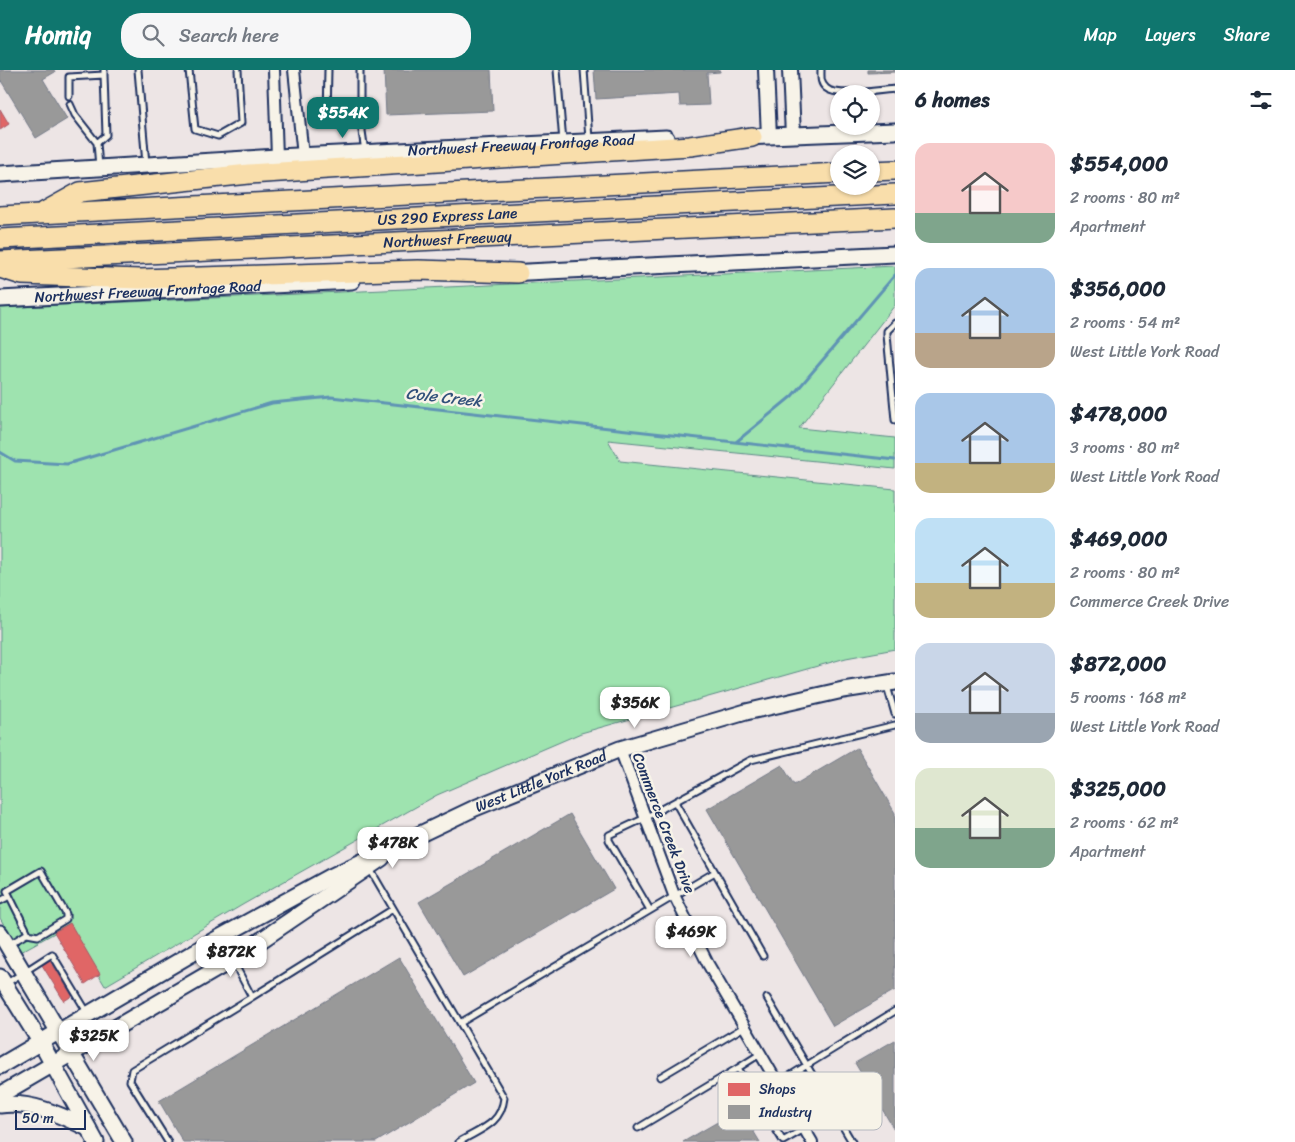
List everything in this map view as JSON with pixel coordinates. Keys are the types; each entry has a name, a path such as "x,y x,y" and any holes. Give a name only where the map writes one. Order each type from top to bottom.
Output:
{"highway":[{"path":"40,214 80,192 249,174 690,146 760,137"},
{"path":"880,171 895,170"},
{"path":"0,216 830,173"},
{"name":"US 290 Express Lane","path":"0,239 895,194"},
{"name":"Northwest Freeway","path":"0,261 895,218"},
{"path":"0,268 22,275 140,279 418,270 518,273"}],"main road":[{"name":"Northwest Freeway Frontage Road","path":"0,174 276,157 688,137 760,137 895,130"},
{"name":"Northwest Freeway Frontage Road","path":"0,299 895,254"},
{"name":"West Little York Road","path":"0,1066 90,1015 215,940 330,876 475,808 620,749 746,712 843,690 891,682"},
{"name":"West Little York Road","path":"0,1094 232,960 370,868 397,846"},
{"path":"4,940 124,1142"},
{"path":"2,981 41,1043 96,1142"},
{"path":"0,1105 16,1103 54,1112 88,1128"}],"street":[{"path":"294,70 303,156"},
{"path":"760,137 766,70"},
{"path":"790,70 793,135"},
{"path":"276,71 276,157"},
{"name":"Commerce Creek Drive","path":"620,749 674,895 708,964 771,1072"},
{"name":"Commerce Creek Drive","path":"805,1130 812,1142"}],"lane":[{"path":"146,70 139,72 146,164"},
{"path":"189,70 195,129 218,136 241,123 238,70"},
{"path":"328,70 327,116 360,117"},
{"path":"360,70 360,117 365,153"},
{"path":"557,70 563,143"},
{"path":"584,70 589,142"},
{"path":"820,70 821,81 825,88 836,93 895,89"},
{"path":"70,96 69,76 104,72 106,135 97,143"},
{"path":"70,104 75,115 97,143 99,168"},
{"path":"895,322 888,331 887,336 895,420"},
{"path":"891,682 895,714"},
{"path":"650,910 609,840 609,835 645,818 752,760 895,725"},
{"path":"675,802 763,956"},
{"path":"370,868 504,1098 502,1111 495,1120 458,1142"},
{"path":"4,940 27,934 38,936 66,919 66,914 41,871 8,890 8,897 27,934"},
{"path":"460,1023 715,872"},
{"path":"0,902 8,897"},
{"path":"168,1142 130,1081 132,1070 393,909"},
{"path":"2,981 23,973 52,954 90,1015"},
{"path":"232,960 252,997"},
{"path":"767,998 810,1072"},
{"path":"795,1072 895,1011"},
{"path":"660,1077 744,1026"},
{"path":"731,1072 760,1054"},
{"path":"738,1068 740,1072"},
{"path":"638,1128 718,1080"},
{"path":"777,1130 783,1140 800,1130"},
{"path":"845,1130 852,1142"}],"green space":[{"path":"895,266 895,305 799,428 895,438 895,469 608,440 620,461 895,489 895,649 846,658 581,733 437,795 244,904 105,986 69,925 20,952 0,918 0,308"}],"building: Shops":[{"path":"0,109 9,124 0,130"},
{"path":"70,923 100,974 85,984 54,932"},
{"path":"50,960 72,996 64,1001 42,965"}],"building: Industry":[{"path":"0,70 54,70 55,72 43,79 67,119 36,138 0,79"},
{"path":"384,70 491,70 493,111 386,115"},
{"path":"594,70 720,70 720,72 707,73 709,105 680,106 679,94 596,99"},
{"path":"868,70 895,70 895,72 868,73"},
{"path":"857,748 895,813 895,990 833,1026 707,809 782,765 794,785"},
{"path":"570,814 614,889 463,977 419,902"},
{"path":"399,957 474,1083 376,1142 183,1142 159,1101"},
{"path":"895,1040 895,1131 882,1109 882,1072 860,1072 855,1063"},
{"path":"718,1122 718,1130 753,1130 760,1142 683,1142"}],"waterway":[{"path":"736,442 792,396 895,275"},
{"name":"Cole Creek","path":"0,452 15,461 67,464 272,403 331,397 895,460"}]}
